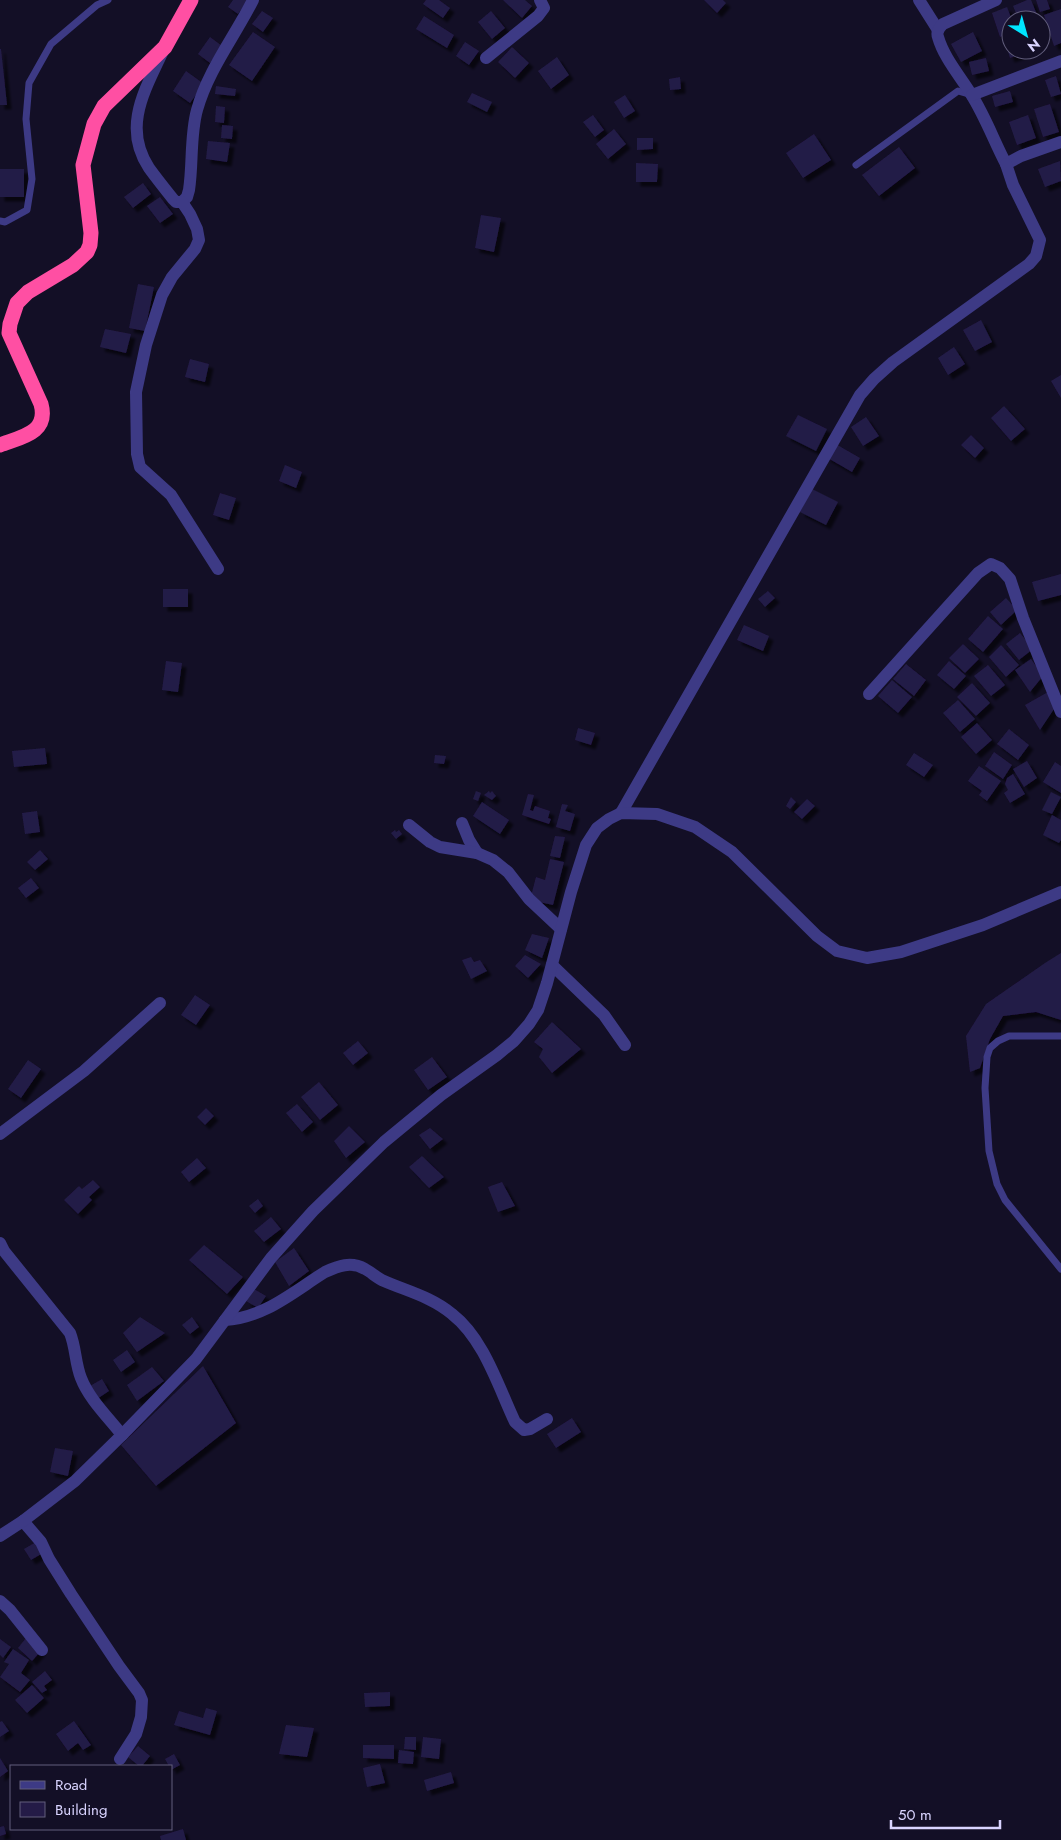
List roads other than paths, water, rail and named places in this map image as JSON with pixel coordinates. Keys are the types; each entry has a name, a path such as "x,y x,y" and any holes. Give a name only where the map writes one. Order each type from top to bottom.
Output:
{"highway":[{"path":"0,445 35,431 40,425 44,412 9,333 17,303 28,292 83,258 87,252 91,233 83,165 94,124 104,106 165,46 191,0"}],"street":[{"path":"165,46 139,102 136,123 142,154 148,167 173,199 176,202 182,202 187,197 189,190 197,111 202,95 210,76 253,0"},
{"path":"486,58 538,16 544,8 540,0"},
{"path":"919,0 938,30"},
{"path":"0,1536 24,1521 75,1481 122,1435 196,1358 271,1258 313,1211 384,1142 441,1095 514,1041 529,1024 538,1010 552,965 560,929 586,845 597,828 620,813 860,395 893,362 1028,264 1036,256 1040,240 1006,164 972,96 950,63 937,35 939,27 949,20 996,0"},
{"path":"972,96 1061,61"},
{"path":"1006,164 1021,156 1061,142"},
{"path":"182,202 193,221 199,240 172,277 162,295 146,345 136,392 137,462 144,472 171,495 218,569"},
{"path":"869,694 978,573 991,564 1003,570 1010,579 1023,618 1061,712"},
{"path":"620,813 657,814 695,827 732,852 817,936 837,951 867,958 901,952 983,925 1061,892"},
{"path":"462,823 477,853"},
{"path":"409,825 430,842 440,847 477,853 501,865 529,899 560,929"},
{"path":"552,965 604,1015 625,1045"},
{"path":"0,1134 84,1071 160,1003"},
{"path":"0,1243 4,1251 70,1333 82,1381 94,1400 122,1435"},
{"path":"225,1320 240,1319 267,1309 334,1267 344,1264 364,1268 380,1280 423,1296 451,1313 466,1326 476,1340 515,1422 520,1427 524,1430 530,1429 547,1418"},
{"path":"24,1521 41,1542 49,1559 71,1594 142,1700 141,1717 136,1734 120,1759"},
{"path":"0,1601 10,1610 42,1650"}],"lane":[{"path":"0,221 6,222 28,210 32,179 26,119 29,83 51,44 97,5 108,0"},
{"path":"856,165 958,91 972,96"},
{"path":"1061,1036 1009,1036 998,1041 990,1048 986,1057 985,1088 989,1151 997,1184 1005,1200 1061,1269"}]}
